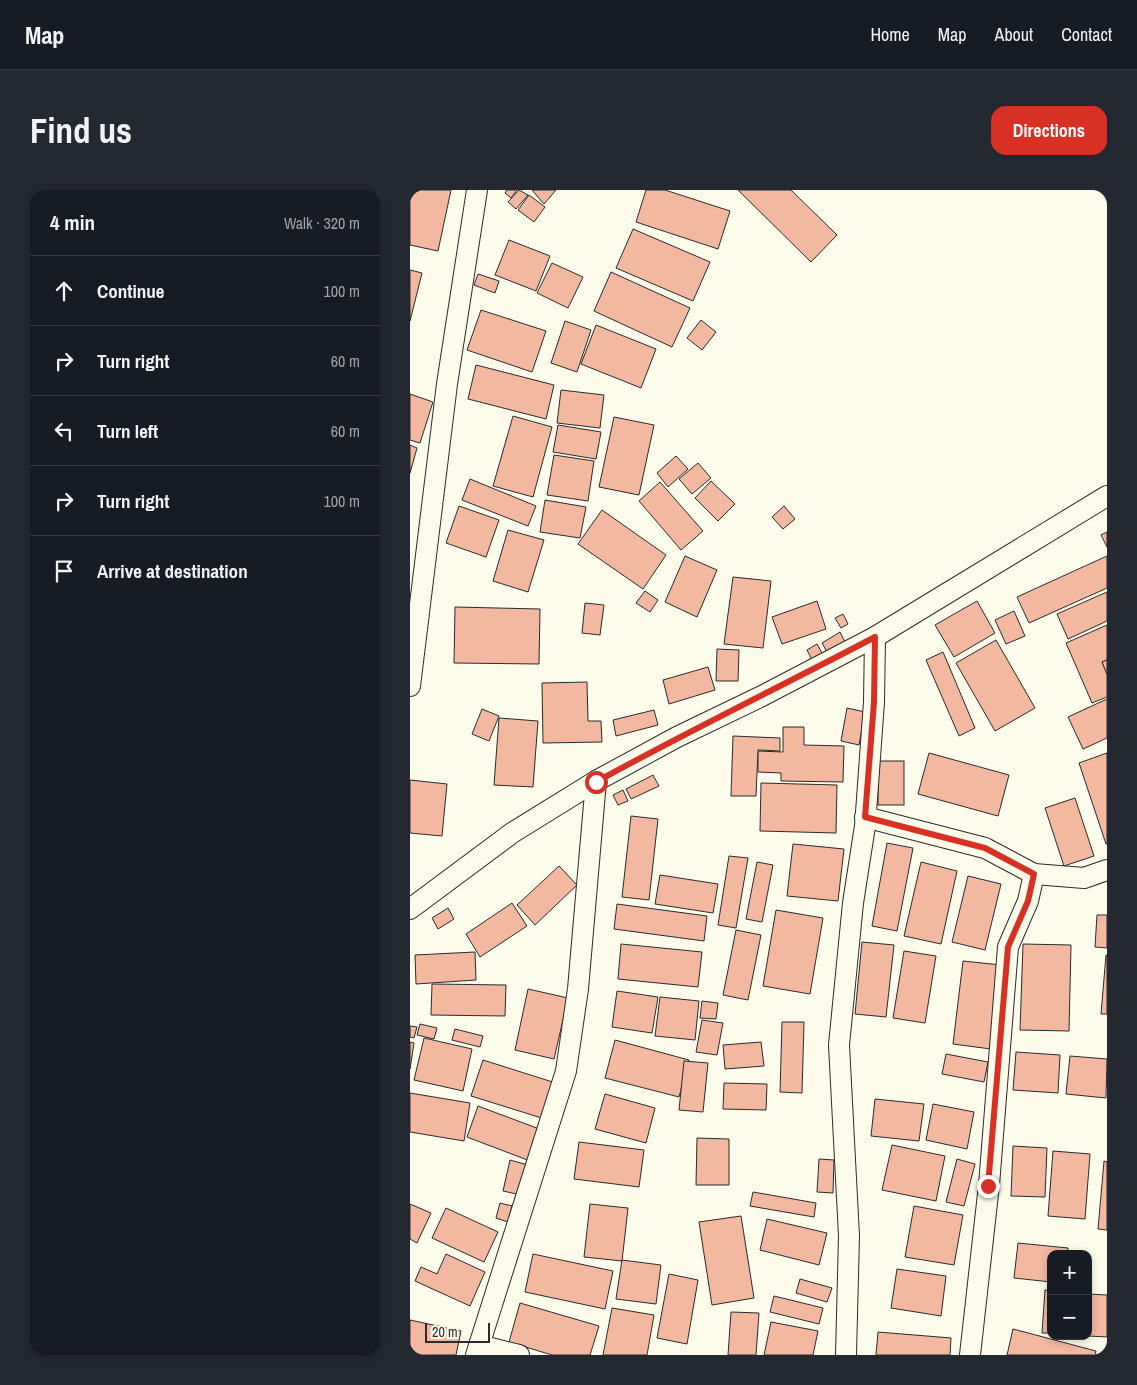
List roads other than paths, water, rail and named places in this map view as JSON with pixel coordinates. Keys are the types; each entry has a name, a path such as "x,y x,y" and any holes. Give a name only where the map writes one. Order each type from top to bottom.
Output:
{"street":[{"path":"410,686 416,588 477,190"},
{"path":"410,909 512,833 596,782 677,736 762,696 875,637 981,570 1107,496"},
{"path":"846,1355 849,1236 839,1045 844,985 865,817 874,702 875,637"},
{"path":"519,1355 477,1350 566,1071 578,989 596,782"},
{"path":"865,817 985,848 1034,874 1084,878 1107,870"},
{"path":"970,1355 988,1186 1008,947 1028,901 1034,874"}]}
